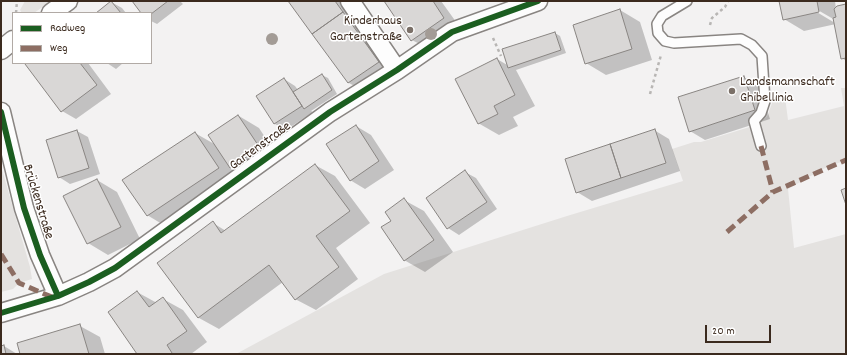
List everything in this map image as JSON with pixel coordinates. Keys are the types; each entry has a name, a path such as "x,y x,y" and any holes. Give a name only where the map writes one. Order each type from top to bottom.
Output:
{"street":[{"path":"52,12 68,1"},
{"path":"350,1 397,70"},
{"name":"Gartenstraße","path":"1,313 58,296 115,268 330,112 397,70 452,32 538,1"},
{"path":"1,50 12,41"},
{"name":"Brückenstraße","path":"1,118 24,208 40,255 58,296"}],"lane":[{"path":"687,1 662,16 657,24 658,32 665,41 674,43 741,39 752,45 762,56 765,101 761,113 754,122 761,146"}],"path":[{"path":"16,12 17,1"},
{"path":"726,40 716,35 710,28 712,18 725,7 728,1"},
{"path":"650,94 665,41"},
{"path":"496,44 501,56"}],"shaded area":[{"path":"25,1 51,1 35,12 21,12 20,10"},
{"path":"841,88 846,88 846,160 823,169 788,189 794,248 846,234 846,354 236,354 384,274 683,181 672,149 753,126 767,117 775,95 785,97 788,120 844,106"},
{"path":"1,166 30,267 32,279 19,283 13,289 1,292"}],"building":[{"path":"111,1 120,12 97,12"},
{"path":"132,1 168,1 152,13 152,12 140,12"},
{"path":"288,1 335,1 343,12 312,34"},
{"name":"Kinderhaus Gartenstraße","path":"384,1 433,1 444,18 411,41"},
{"path":"779,1 817,1 819,12 783,20"},
{"path":"846,4 846,58 841,59 833,18 836,17 834,9 837,6"},
{"path":"620,9 632,49 585,64 573,25"},
{"path":"343,12 379,62 348,83 312,34"},
{"path":"555,32 561,50 508,68 502,49"},
{"path":"497,58 515,95 494,106 498,114 478,124 455,79"},
{"path":"25,64 81,64 97,85 61,112"},
{"path":"322,74 332,90 304,109 293,92"},
{"path":"744,76 755,110 689,132 678,97"},
{"path":"284,78 302,106 274,124 256,96"},
{"path":"238,115 260,148 230,168 208,135"},
{"path":"356,125 379,161 350,181 326,144"},
{"path":"655,129 666,163 621,178 610,144"},
{"path":"77,130 89,168 58,178 46,140"},
{"path":"195,132 219,168 147,216 122,180"},
{"path":"610,144 621,178 576,193 565,159"},
{"path":"315,164 350,211 316,236 339,267 295,300 269,265 198,318 157,263 213,221 221,233"},
{"path":"465,170 487,202 447,229 426,198"},
{"path":"97,179 121,227 87,244 63,196"},
{"path":"846,188 846,205 841,190"},
{"path":"404,198 434,240 404,261 381,227 391,221 385,212"},
{"path":"137,291 149,307 163,297 187,331 167,345 172,353 171,354 137,354 108,312"},
{"path":"80,324 89,354 20,354 17,343"},
{"path":"4,345 6,354 1,354 1,346"}],"marked path":[{"path":"761,146 773,192"},
{"path":"727,232 773,192 846,160"},
{"path":"1,254 19,283 54,298"}],"cycle path":[{"path":"1,313 58,296 115,268 330,112 397,70 452,32 538,1"},
{"path":"1,112 24,208 40,255 58,296"}],"place":[{"name":"Kinderhaus Gartenstraße","path":"410,30"},
{"name":"Landsmannschaft Ghibellinia","path":"732,91"}]}
